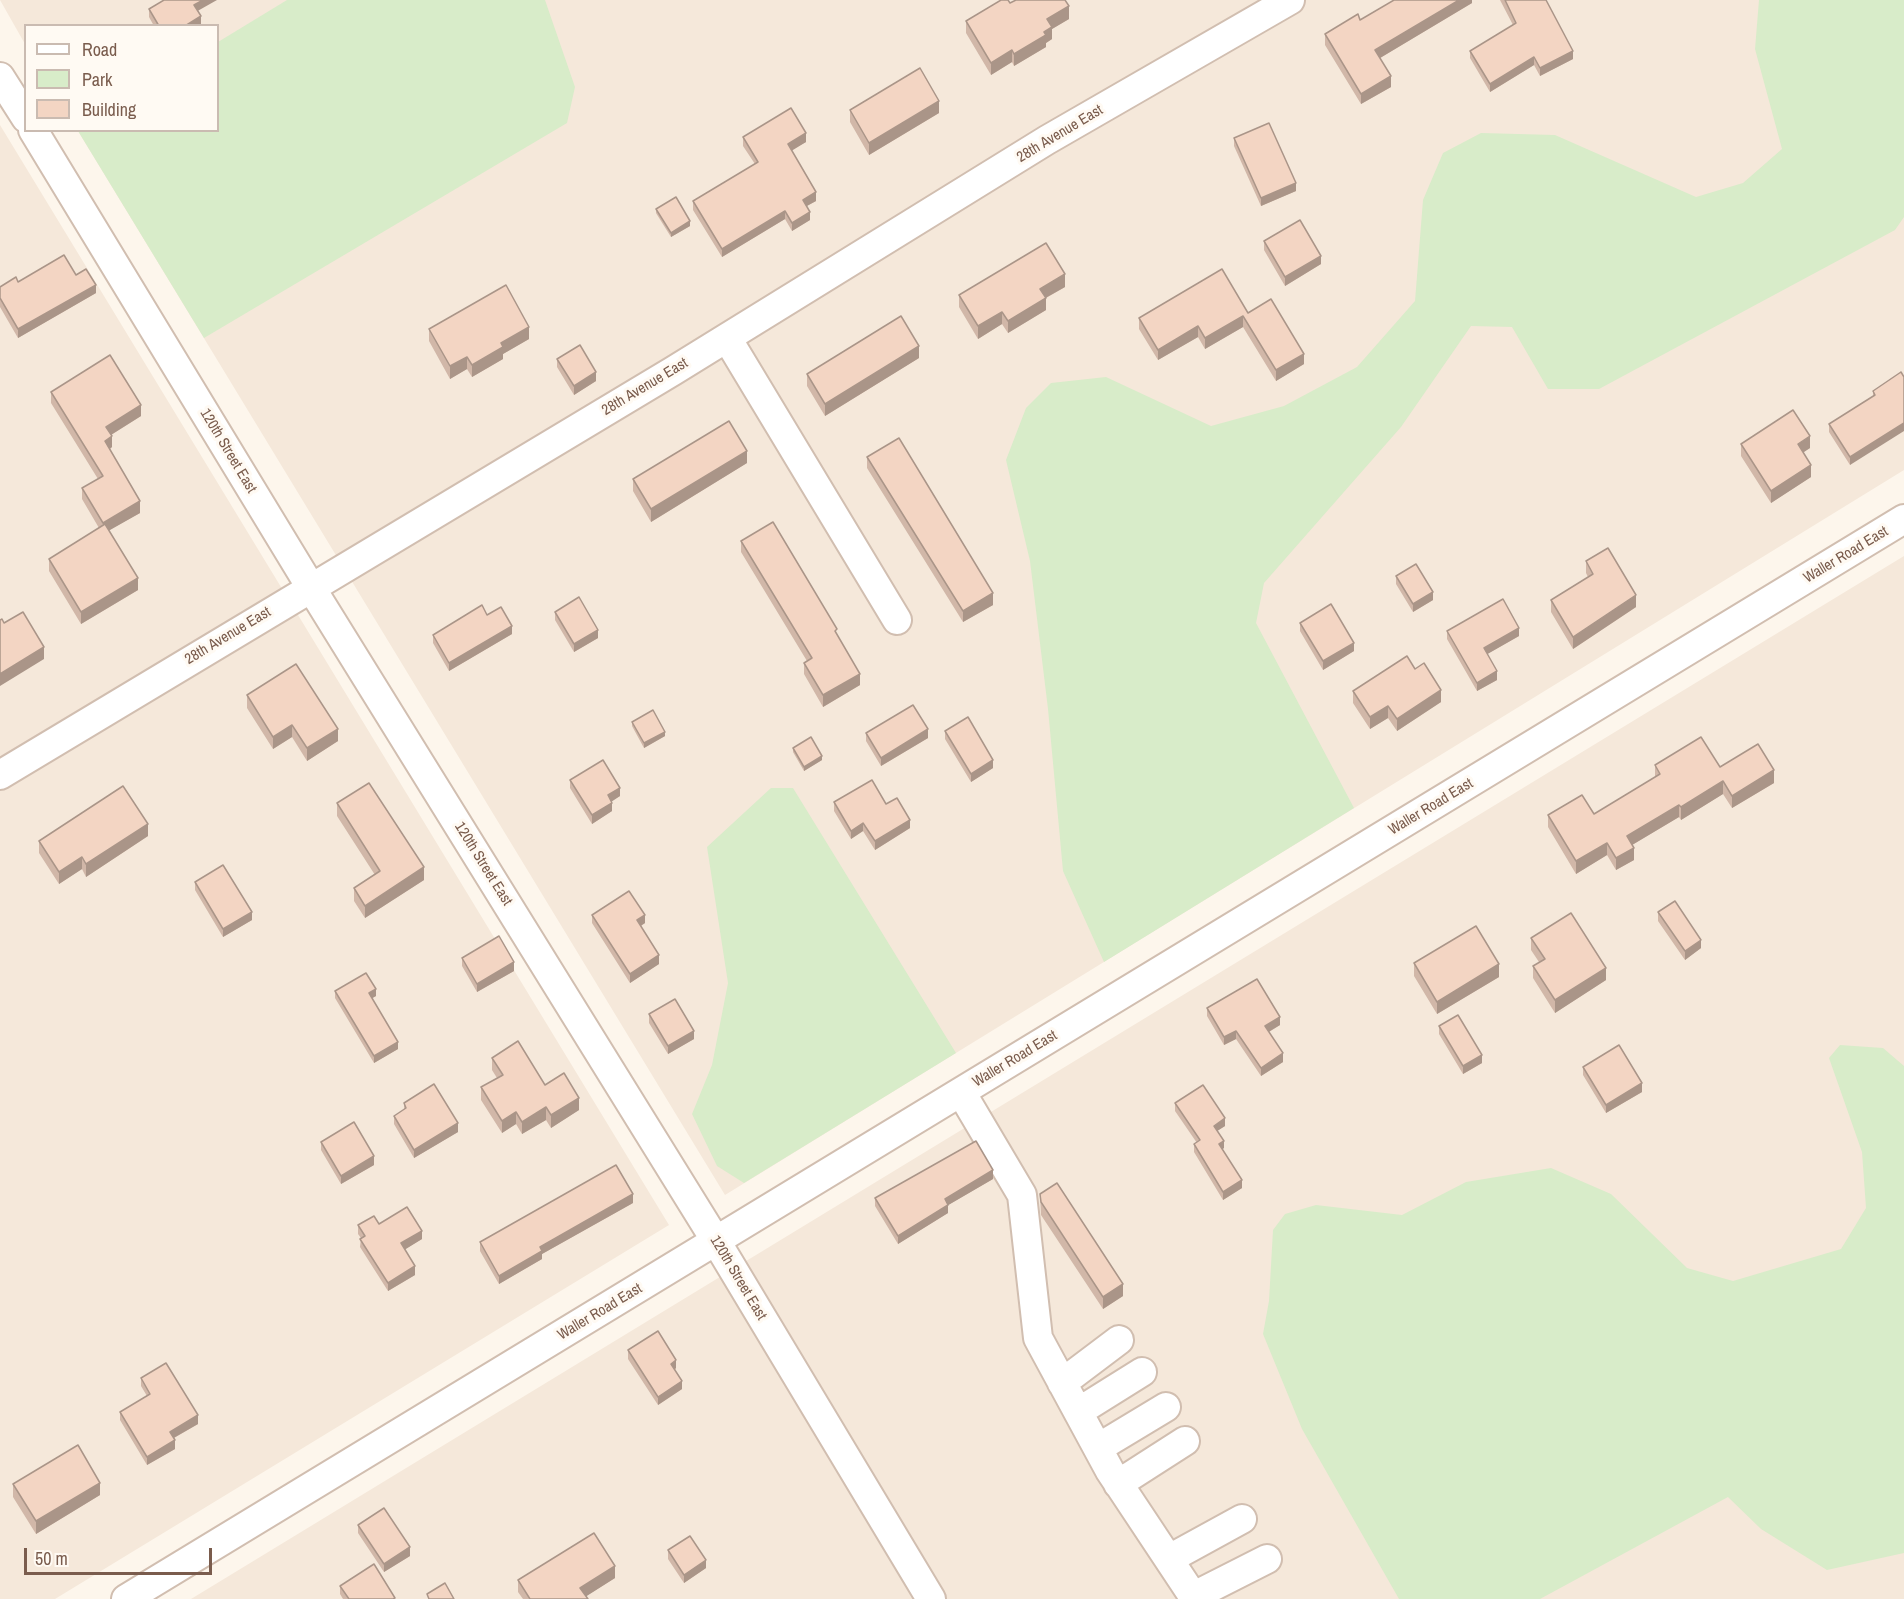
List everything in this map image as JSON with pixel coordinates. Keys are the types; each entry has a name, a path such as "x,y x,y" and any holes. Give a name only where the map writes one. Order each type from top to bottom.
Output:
{"street":[{"name":"28th Avenue East","path":"0,775 310,586 727,338 1047,140 1290,0"},
{"path":"0,77 24,115"},
{"name":"120th Street East","path":"34,132 310,586 716,1241 931,1599"},
{"path":"727,338 897,620"},
{"name":"Waller Road East","path":"126,1599 1904,519"},
{"path":"961,1092 1022,1194 1038,1338 1118,1484 1194,1598 1267,1559"},
{"path":"1062,1383 1119,1340"},
{"path":"1078,1412 1142,1372"},
{"path":"1098,1448 1166,1407"},
{"path":"1118,1484 1185,1441"},
{"path":"1169,1559 1242,1519"}],"shaded area":[{"path":"0,0 1904,0 1904,470 725,1195 79,132 219,132 219,24 24,24 24,42"},
{"path":"0,125 669,1225 55,1599 0,1599"},
{"path":"1904,556 1904,1599 191,1599"}],"green space":[{"path":"287,0 545,0 575,87 567,123 204,338 79,132 219,132 219,41"},
{"path":"1759,0 1904,0 1904,217 1895,230 1599,389 1548,389 1512,327 1471,326 1401,427 1264,583 1256,623 1354,808 1104,962 1063,871 1048,709 1030,561 1006,460 1026,408 1051,383 1106,377 1211,426 1284,406 1357,367 1415,301 1423,200 1443,153 1481,133 1555,135 1696,197 1743,183 1782,149 1755,49"},
{"path":"771,788 793,788 956,1053 744,1183 717,1166 692,1114 712,1065 728,983 707,847"},
{"path":"1840,1045 1883,1048 1904,1066 1904,1553 1827,1570 1761,1529 1728,1497 1540,1599 1399,1599 1302,1429 1263,1334 1269,1301 1273,1230 1285,1214 1316,1205 1402,1215 1466,1182 1551,1168 1611,1194 1687,1268 1733,1281 1841,1249 1866,1208 1862,1152 1829,1058"}],"building":[{"path":"164,0 203,0 194,5 201,16 188,24 158,24 149,9"},
{"path":"1001,0 1008,0 1010,3 1016,0 1065,0 1069,6 1047,19 1052,27 1044,32 1046,35 1014,54 1012,50 991,63 966,21"},
{"path":"1394,0 1459,0 1375,50 1391,76 1361,94 1325,34 1358,14 1360,20"},
{"path":"1505,0 1546,0 1573,51 1540,68 1534,57 1490,84 1470,51 1516,23"},
{"path":"920,68 939,101 869,143 850,110"},
{"path":"791,108 806,133 788,144 816,192 803,200 810,212 792,223 785,211 722,249 693,201 758,162 743,137"},
{"path":"1269,123 1296,183 1261,198 1234,138"},
{"path":"676,197 690,221 671,233 656,209"},
{"path":"1300,220 1321,256 1285,277 1264,241"},
{"path":"1046,243 1065,274 1040,289 1046,298 1008,321 1002,312 978,326 959,295"},
{"path":"64,255 76,275 86,269 96,285 18,329 0,298 0,287 16,277 18,282"},
{"path":"1222,269 1248,313 1271,299 1304,354 1276,370 1243,316 1205,338 1198,326 1158,350 1139,318"},
{"path":"506,285 529,327 501,343 503,347 472,365 467,357 450,366 429,329"},
{"path":"901,316 919,346 825,404 807,374"},
{"path":"580,345 596,372 574,386 557,359"},
{"path":"110,355 141,405 106,427 112,436 105,441 140,501 103,523 82,488 103,476 51,392"},
{"path":"1901,372 1904,377 1904,423 1850,457 1829,424 1875,395 1873,391"},
{"path":"1793,410 1810,436 1798,444 1811,465 1771,491 1741,444"},
{"path":"729,421 747,451 651,509 633,479"},
{"path":"899,438 993,593 963,611 867,457"},
{"path":"773,522 837,629 835,631 860,674 823,695 804,663 812,658 741,541"},
{"path":"105,524 138,578 81,612 49,559"},
{"path":"1608,548 1636,595 1573,637 1551,600 1593,574 1586,561"},
{"path":"1416,564 1433,592 1413,604 1396,576"},
{"path":"579,597 598,630 574,644 555,612"},
{"path":"1503,599 1519,628 1484,648 1497,671 1477,683 1447,631"},
{"path":"1331,604 1354,643 1323,661 1300,623"},
{"path":"482,605 487,615 501,607 512,626 449,663 433,635"},
{"path":"23,612 44,647 0,674 0,620 2,619 4,623"},
{"path":"1407,656 1415,669 1424,663 1441,690 1397,719 1388,706 1370,717 1353,691"},
{"path":"296,664 338,729 307,748 292,725 273,737 247,695"},
{"path":"913,705 928,729 881,758 866,733"},
{"path":"653,710 665,732 644,743 632,722"},
{"path":"968,717 993,760 971,774 945,731"},
{"path":"811,737 822,756 804,767 793,748"},
{"path":"1701,737 1720,767 1758,744 1774,770 1732,796 1723,781 1681,807 1679,805 1627,836 1634,848 1616,858 1607,843 1576,861 1548,815 1582,795 1594,814 1660,774 1655,765"},
{"path":"603,760 620,788 608,795 612,803 592,815 570,780"},
{"path":"872,780 886,804 897,798 910,820 875,841 863,823 851,831 834,802"},
{"path":"369,783 424,867 365,906 354,888 380,871 337,803"},
{"path":"123,786 148,824 86,864 82,857 59,872 39,841"},
{"path":"223,865 252,912 223,929 195,882"},
{"path":"629,891 645,915 637,920 659,955 630,974 592,915"},
{"path":"1675,901 1701,940 1685,951 1658,912"},
{"path":"1571,913 1606,968 1555,1000 1533,966 1545,959 1531,938"},
{"path":"1476,926 1499,964 1437,1002 1414,963"},
{"path":"499,936 514,962 477,984 462,958"},
{"path":"366,973 376,989 369,993 398,1042 374,1056 335,991"},
{"path":"1257,979 1280,1017 1265,1026 1283,1053 1261,1068 1236,1031 1224,1037 1207,1008"},
{"path":"675,999 694,1031 668,1046 649,1014"},
{"path":"1458,1015 1482,1055 1463,1066 1439,1026"},
{"path":"518,1041 545,1085 564,1073 579,1098 551,1115 546,1107 522,1122 516,1112 502,1121 481,1087 503,1075 492,1058"},
{"path":"1619,1045 1642,1083 1606,1105 1583,1067"},
{"path":"434,1084 458,1123 414,1150 394,1116 406,1108 404,1103"},
{"path":"1203,1085 1225,1118 1214,1126 1224,1141 1219,1144 1242,1180 1223,1192 1194,1144 1200,1140 1175,1103"},
{"path":"354,1122 374,1156 341,1176 321,1142"},
{"path":"976,1141 993,1170 945,1199 948,1205 898,1236 875,1198"},
{"path":"616,1165 633,1194 540,1247 542,1251 499,1276 480,1242"},
{"path":"1057,1183 1123,1284 1103,1297 1041,1202 1040,1194"},
{"path":"407,1207 422,1231 401,1243 415,1266 388,1283 360,1239 365,1236 358,1225 374,1216 379,1224"},
{"path":"658,1331 676,1360 671,1364 682,1381 658,1397 628,1350"},
{"path":"166,1363 198,1415 170,1432 175,1440 147,1457 120,1412 150,1394 141,1378"},
{"path":"78,1445 100,1483 36,1521 13,1484"},
{"path":"384,1508 410,1547 384,1564 358,1525"},
{"path":"594,1533 615,1566 580,1588 588,1599 530,1599 518,1580"},
{"path":"690,1536 706,1560 684,1575 668,1550"},
{"path":"374,1564 395,1598 349,1599 340,1586"},
{"path":"445,1583 454,1599 429,1599 427,1594"}]}
